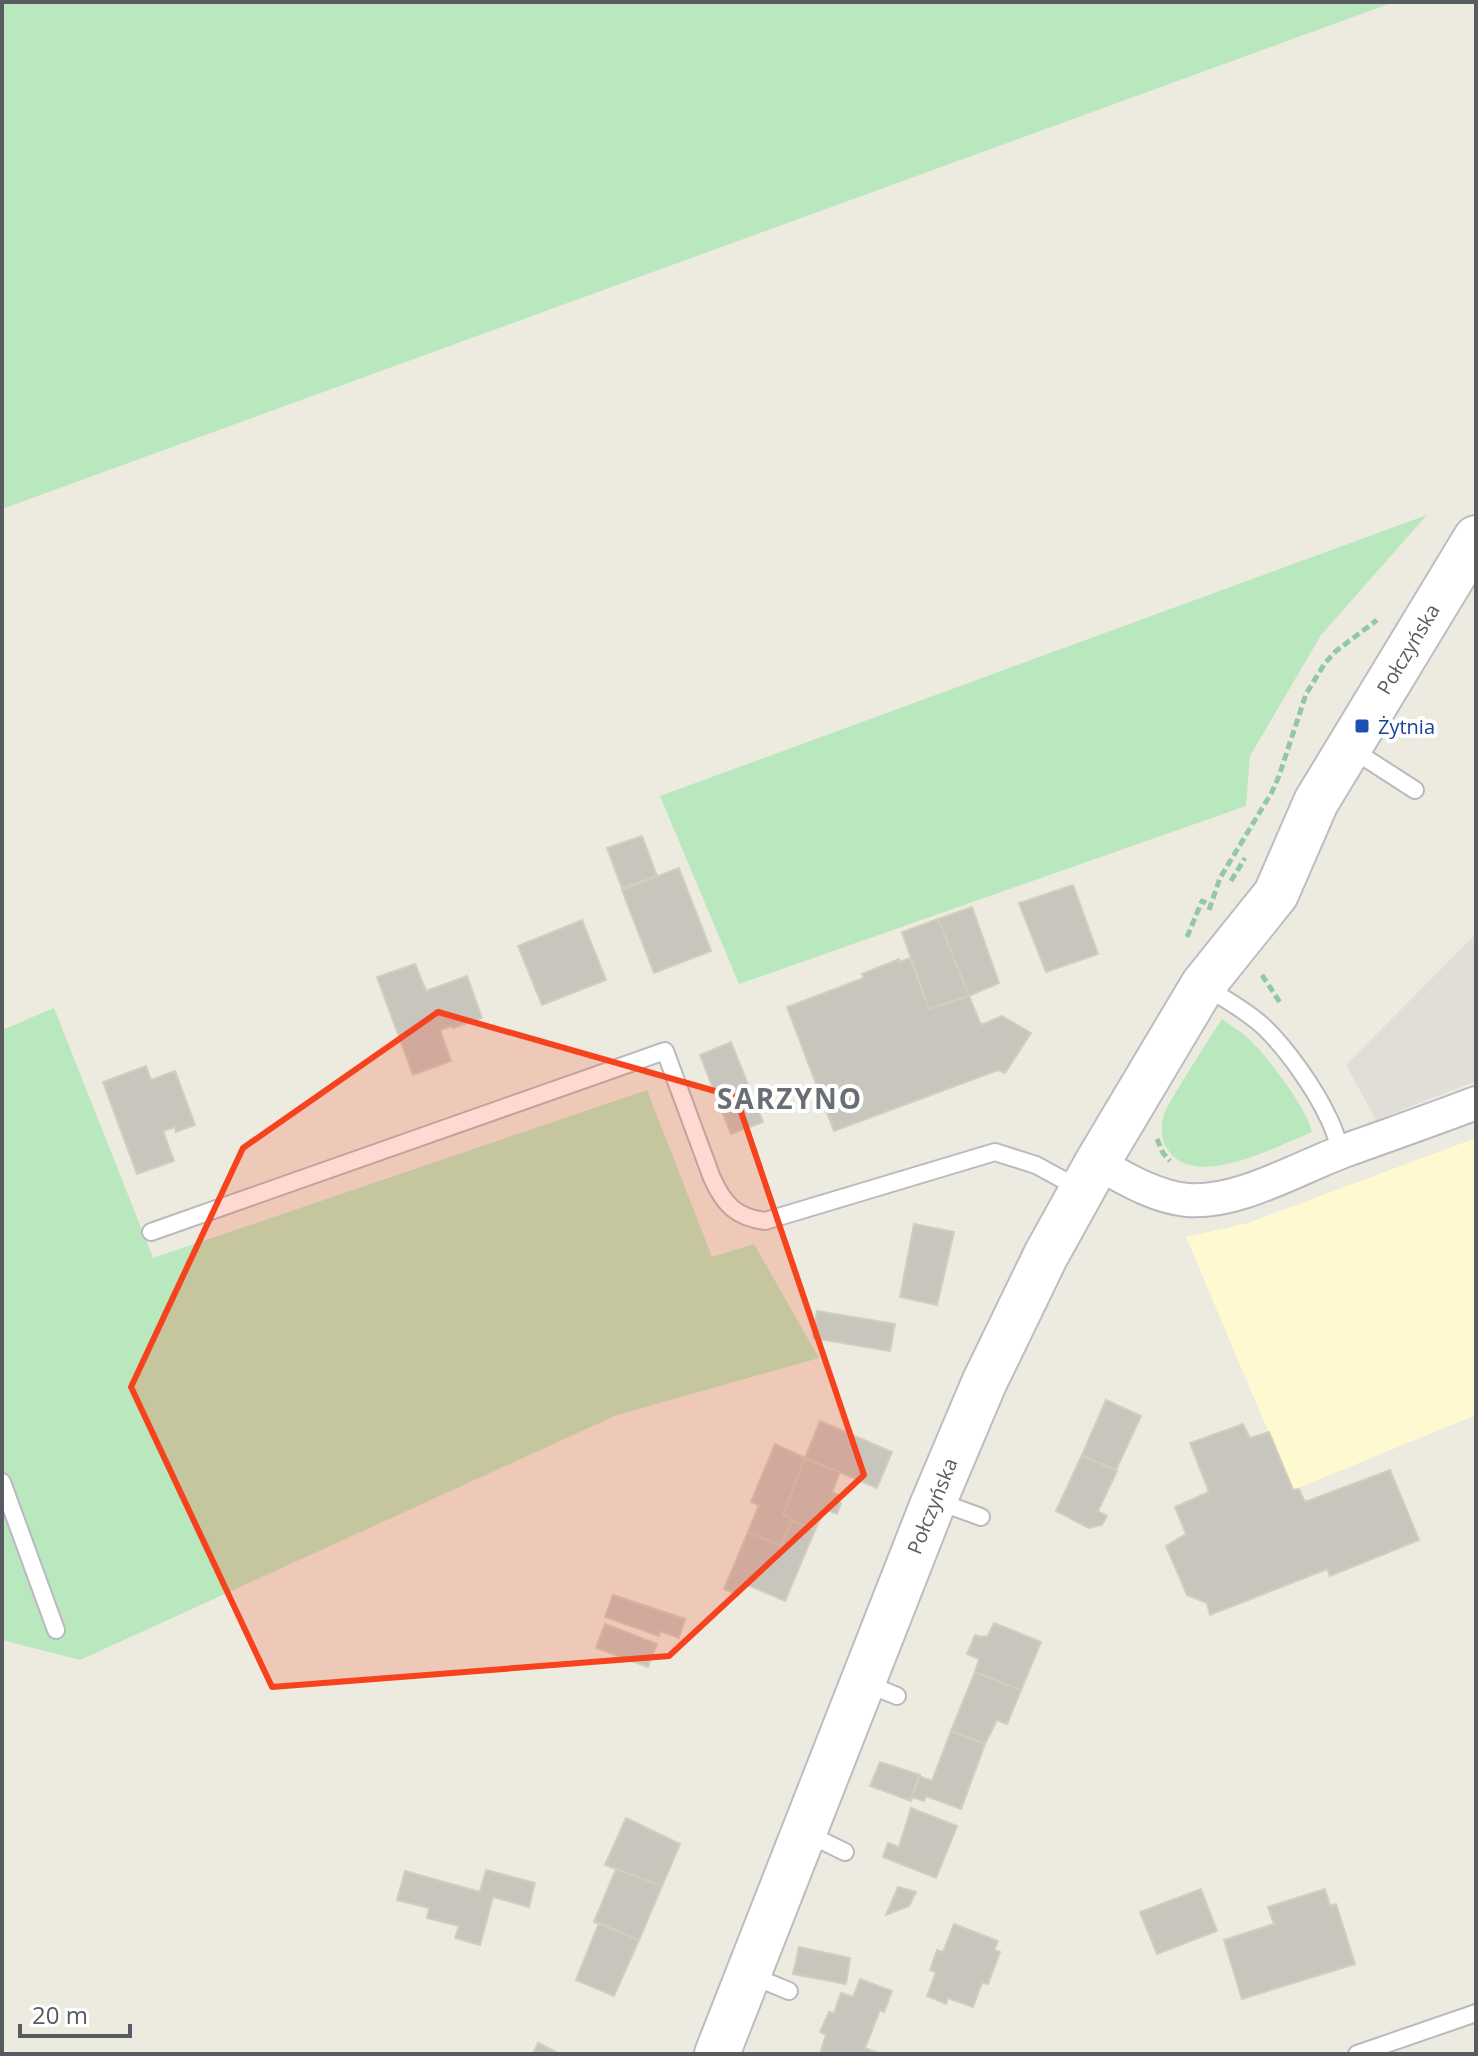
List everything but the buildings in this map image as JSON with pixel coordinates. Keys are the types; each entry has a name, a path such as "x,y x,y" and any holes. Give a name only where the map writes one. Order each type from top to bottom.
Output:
{"main road":[{"name":"Połczyńska","path":"717,2054 804,1832 880,1689 935,1500 1002,1345 1046,1255 1089,1176 1203,985 1270,903 1316,802 1476,538"}],"street":[{"path":"1089,1176 1186,1200 1215,1199 1476,1103"}],"lane":[{"path":"1349,747 1415,790"},
{"path":"1203,985 1243,1010 1274,1038 1306,1080 1329,1119 1342,1152"},
{"path":"151,1232 665,1051 720,1197 733,1210 750,1219 765,1221 995,1152 1036,1165 1089,1176"},
{"path":"2,1482 56,1630"},
{"path":"935,1500 981,1517"},
{"path":"804,1832 845,1852"},
{"path":"748,1974 789,1991"},
{"path":"1357,2054 1476,2013"}],"path":[{"path":"1208,915 1215,894"},
{"path":"1260,967 1264,980 1286,1010"},
{"path":"1163,1153 1177,1166"}],"highlighted area":[{"path":"438,1012 736,1097 864,1475 669,1656 272,1687 131,1387 243,1148"}],"shaded area":[{"path":"1476,934 1476,1081 1376,1120 1346,1065"},
{"path":"1476,1138 1476,1415 1293,1490 1186,1237 1245,1224"}],"green space":[{"path":"2,2 1394,2 2,509"},
{"path":"1427,515 1321,635 1250,756 1246,806 739,984 660,796"},
{"path":"54,1008 153,1258 647,1090 712,1257 754,1244 819,1358 617,1415 80,1660 2,1640 2,1030"},
{"path":"1222,1019 1249,1039 1268,1060 1296,1098 1312,1132 1238,1161 1217,1166 1197,1166 1181,1162 1168,1150 1162,1124 1170,1102"}],"place":[{"name":"Żytnia","path":"1362,726"}],"district":[{"name":"SARZYNO","path":"790,1098"}]}
